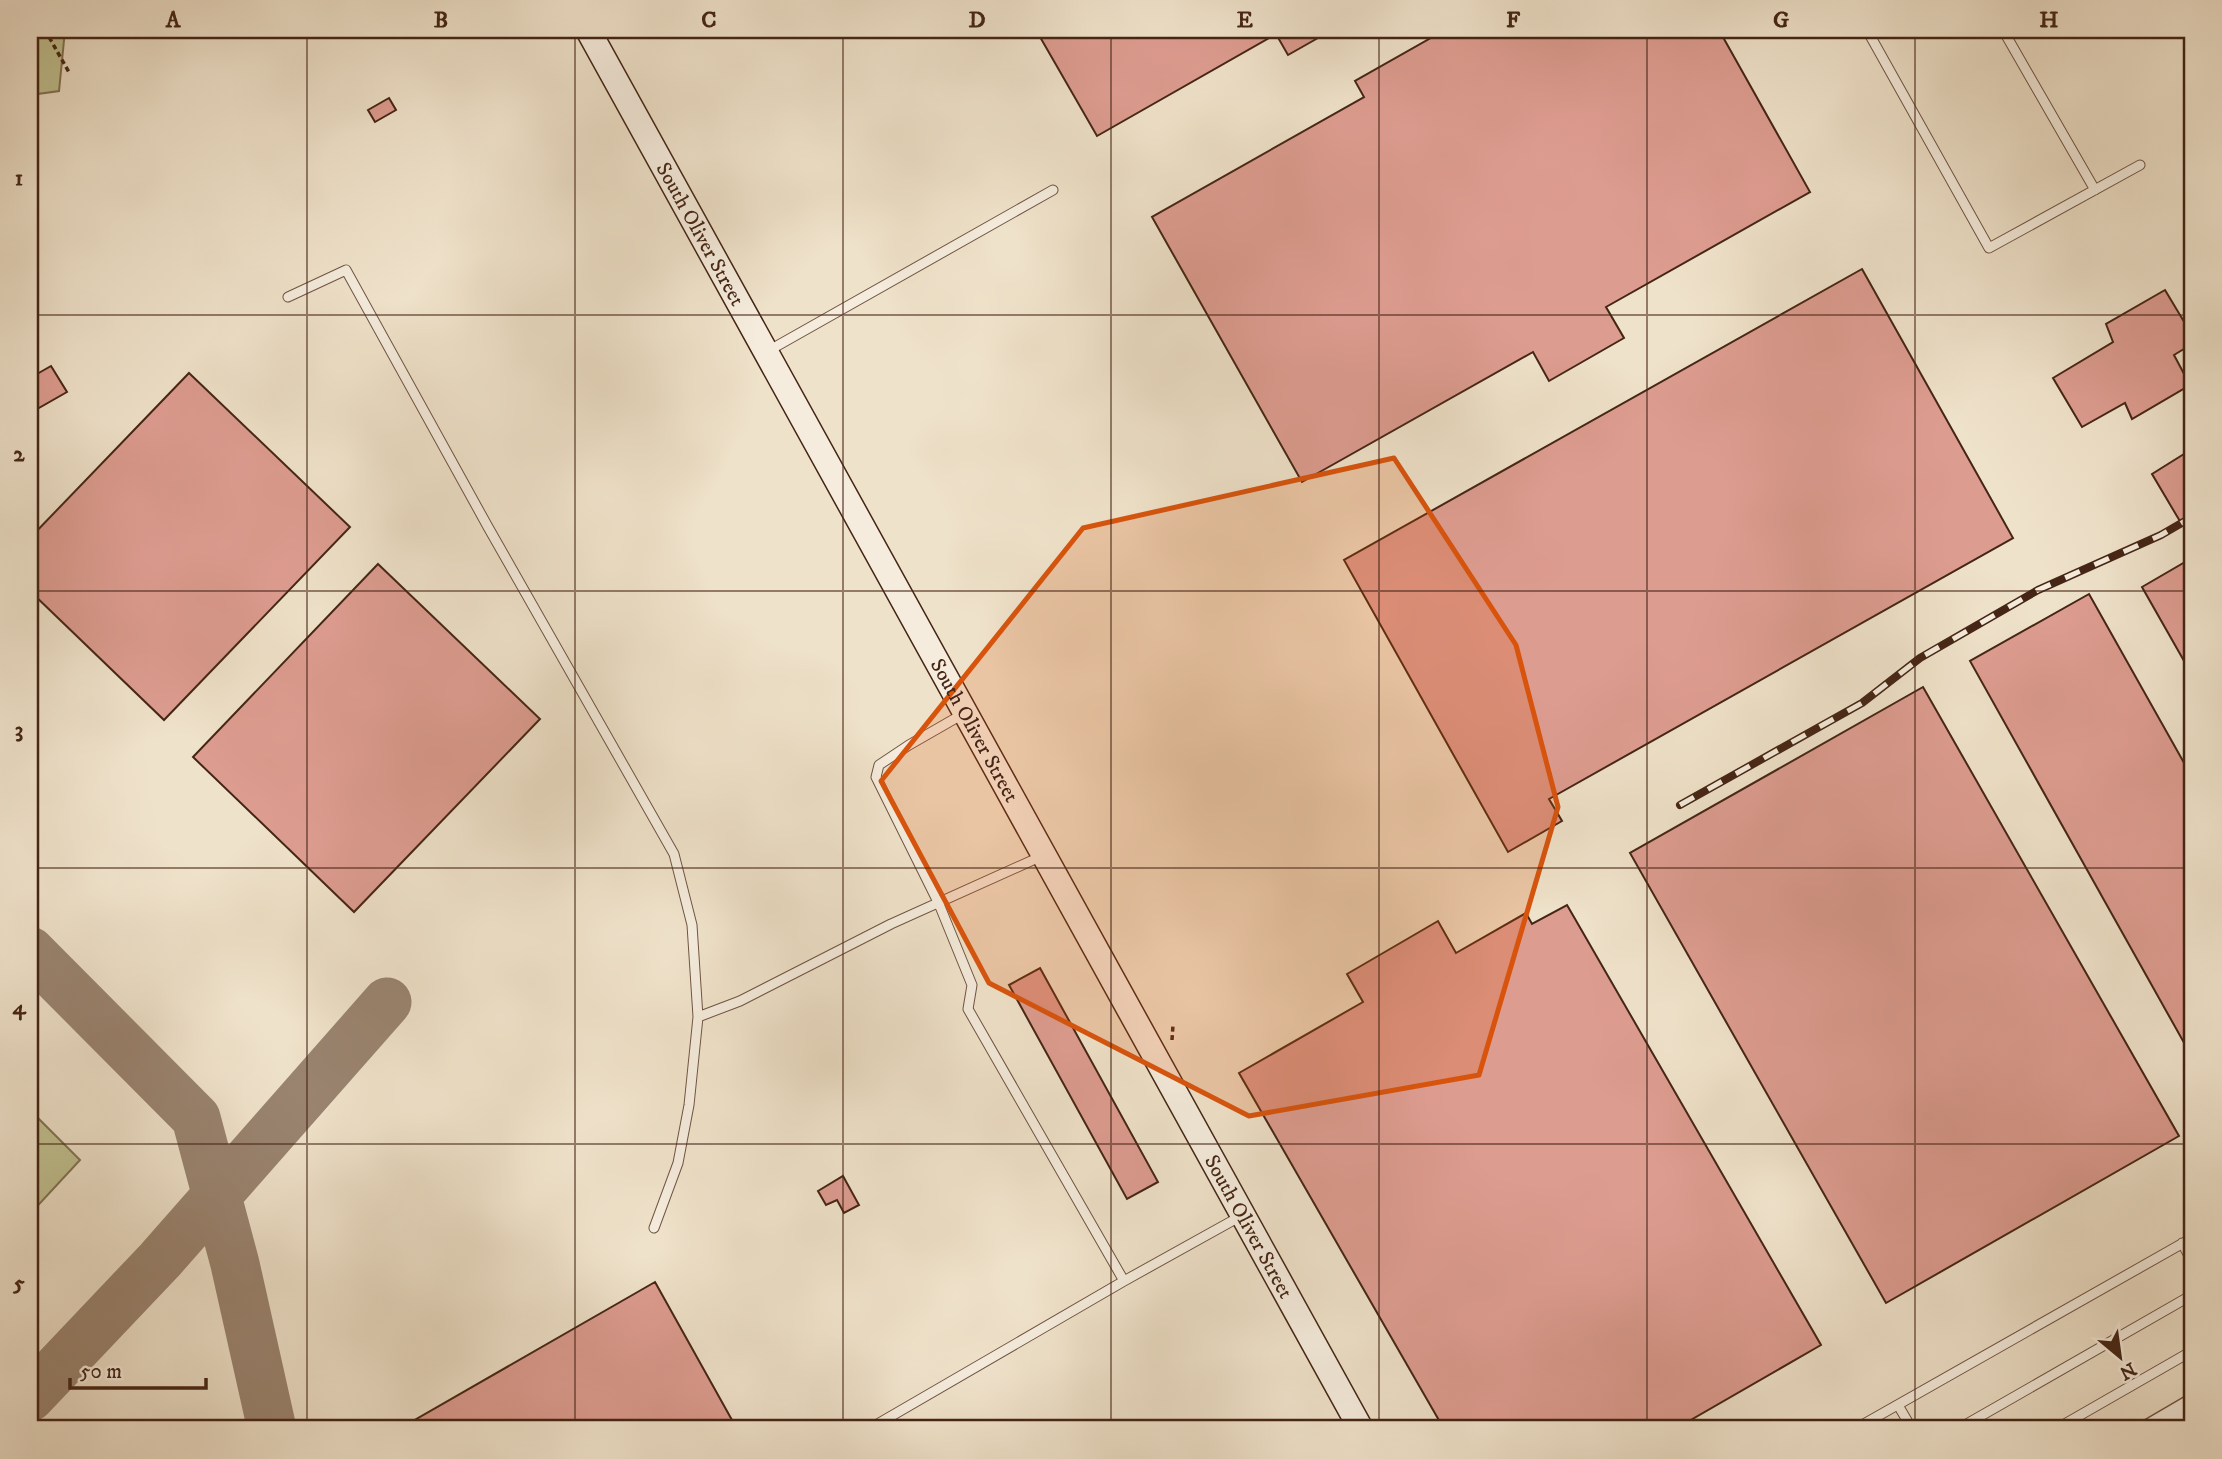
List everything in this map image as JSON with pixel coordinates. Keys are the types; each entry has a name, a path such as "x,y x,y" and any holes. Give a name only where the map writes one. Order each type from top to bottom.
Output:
{"main road":[{"name":"South Oliver Street","path":"587,30 1361,1429"}],"street":[{"path":"2151,1429 2192,1405"}],"lane":[{"path":"1867,30 1989,248 2140,165"},
{"path":"2003,30 2095,190"},
{"path":"766,352 1053,190"},
{"path":"288,297 346,270 674,854 692,925 698,1017 689,1105 678,1163 654,1228"},
{"path":"966,713 879,765 876,777 939,904 972,985 968,1009 1124,1281"},
{"path":"698,1017 740,1001 891,924 1044,856"},
{"path":"869,1429 1243,1215"},
{"path":"1854,1429 2192,1238"},
{"path":"2182,1243 2192,1261"},
{"path":"1958,1429 2192,1295"},
{"path":"2056,1429 2192,1351"},
{"path":"1898,1405 1912,1429"}],"path":[{"path":"45,30 70,74"}],"highlighted area":[{"path":"1394,458 1516,645 1558,807 1479,1075 1249,1116 989,983 881,781 1083,528"}],"green space":[{"path":"30,30 65,30 59,91 30,95"},
{"path":"30,1110 80,1160 30,1214"}],"building":[{"path":"1036,30 1332,30 1288,55 1276,34 1097,136"},
{"path":"1445,30 1719,30 1810,192 1606,307 1624,338 1549,381 1533,352 1302,482 1152,217 1364,97 1355,81"},
{"path":"389,98 396,110 375,122 368,110"},
{"path":"1862,269 2013,538 1549,799 1562,821 1508,852 1344,560"},
{"path":"2165,290 2192,335 2192,344 2174,355 2190,385 2132,419 2125,403 2082,427 2053,378 2113,342 2106,324"},
{"path":"51,366 67,392 30,413 30,378"},
{"path":"189,373 350,527 164,720 30,591 30,538"},
{"path":"2192,449 2192,517 2181,523 2152,474"},
{"path":"2192,558 2192,675 2142,587"},
{"path":"378,564 540,719 354,912 193,757"},
{"path":"2089,594 2192,777 2192,1057 1970,661"},
{"path":"1923,687 2179,1136 1886,1303 1630,853"},
{"path":"1567,905 1821,1345 1675,1429 1444,1429 1239,1073 1363,1002 1347,974 1438,921 1456,953 1526,913 1532,924"},
{"path":"1040,968 1158,1182 1127,1199 1009,985"},
{"path":"843,1176 859,1205 844,1213 837,1200 826,1205 818,1191"},
{"path":"655,1282 737,1429 399,1429"}],"taxiway":[{"path":"30,951 196,1118 235,1264 272,1429"},
{"path":"30,1397 160,1260 387,1002"}],"railway":[{"path":"1680,805 1862,703 1920,658 2038,590 2161,535 2192,517"}]}
